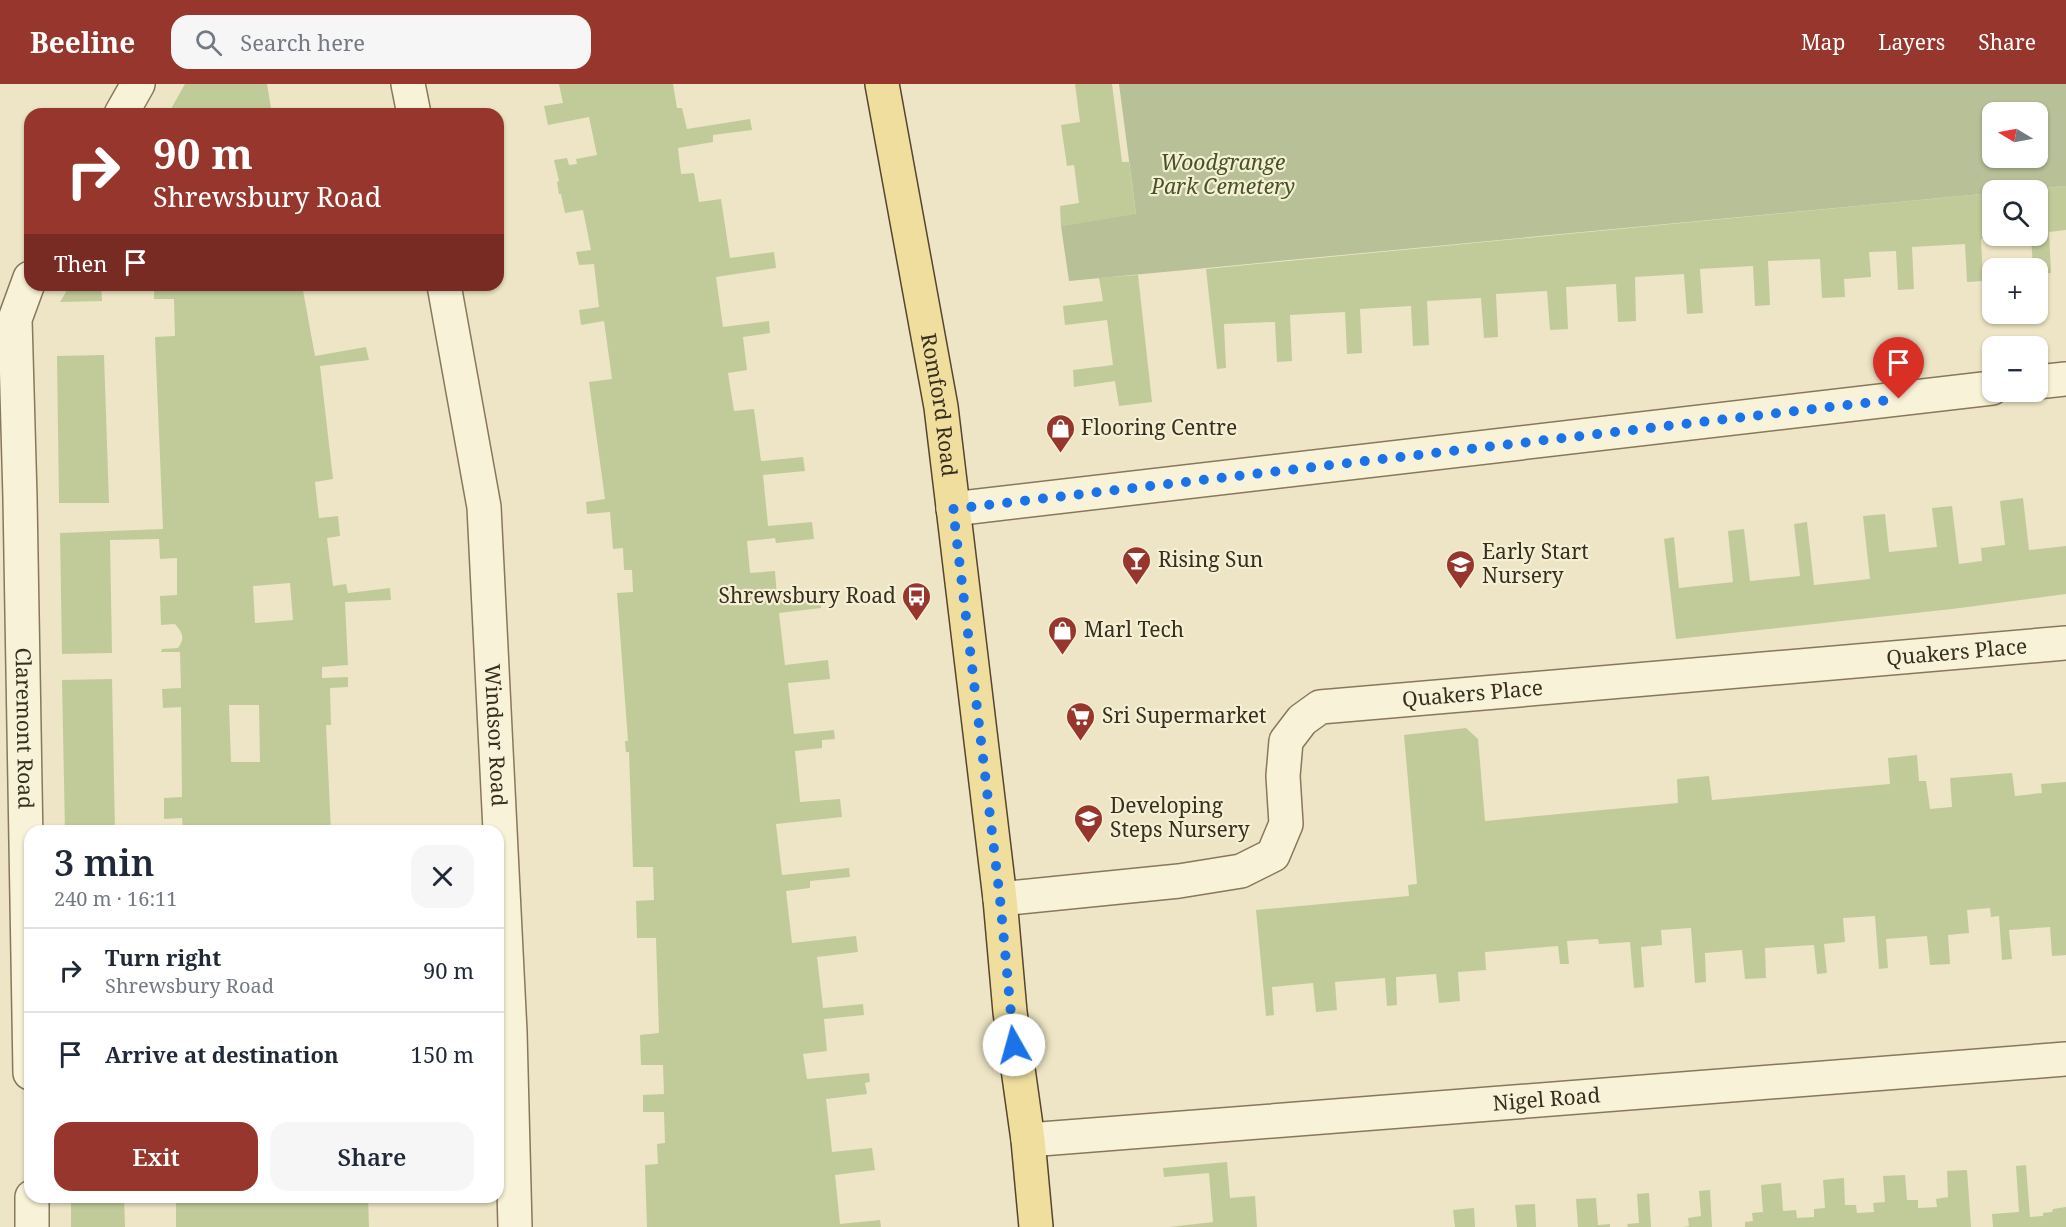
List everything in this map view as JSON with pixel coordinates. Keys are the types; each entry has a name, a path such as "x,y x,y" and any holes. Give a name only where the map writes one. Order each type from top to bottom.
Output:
{"main road":[{"name":"Romford Road","path":"882,84 941,407 1000,899 1010,1012 1028,1140 1036,1227"}],"street":[{"path":"124,108 138,84"},
{"path":"408,84 413,108"},
{"name":"Claremont Road","path":"24,887 9,421 15,319 26,291"},
{"name":"Windsor Road","path":"445,291 484,507 500,825"},
{"path":"2048,381 2066,379"},
{"path":"953,509 1982,389"},
{"name":"Quakers Place","path":"1000,899 1179,881 1241,871 1273,855 1286,824 1283,776 1286,741 1302,720 1320,707 2066,643"},
{"name":"Windsor Road","path":"504,911 515,1227"},
{"name":"Nigel Road","path":"1028,1140 2066,1059"},
{"path":"32,1203 32,1227"}],"green space":[{"path":"185,84 267,84 271,108 171,108"},
{"path":"559,84 673,84 677,108 682,108 687,129 750,119 752,130 713,135 713,142 678,148 681,174 694,173 699,202 721,199 730,258 774,252 776,268 716,277 723,327 769,321 770,333 743,337 747,370 728,373 734,411 754,409 761,461 803,457 805,471 763,475 768,526 812,522 814,539 776,543 775,538 747,541 750,573 775,571 777,597 820,592 821,608 779,613 785,665 828,660 830,679 788,683 794,734 834,730 835,739 822,740 822,748 795,751 800,802 840,799 842,817 776,824 782,875 849,868 850,877 810,881 810,888 786,891 792,943 856,936 858,952 817,957 823,1008 863,1004 864,1015 824,1019 827,1051 803,1054 807,1079 869,1073 870,1082 865,1083 867,1094 826,1099 832,1152 872,1148 875,1170 835,1175 840,1224 880,1220 881,1227 647,1227 645,1165 658,1164 657,1144 665,1143 664,1112 643,1112 643,1095 664,1094 663,1065 641,1065 640,1035 659,1033 656,938 637,938 636,901 654,900 653,867 633,867 629,752 626,752 625,741 628,741 617,593 633,592 632,570 624,570 623,548 613,549 610,512 587,514 586,502 605,499 589,382 612,379 604,321 581,325 579,310 599,307 594,264 579,265 576,252 591,250 583,210 565,213 561,194 559,194 557,182 559,181 554,160 567,158 569,165 577,164 576,159 597,155 589,117 548,125 544,106 563,103"},
{"path":"1075,84 1112,84 1122,162 1129,162 1136,215 1061,226 1060,206 1079,203 1074,165 1067,166 1061,125 1080,122"},
{"name":"Woodgrange Park Cemetery","path":"1119,84 2066,84 2066,186 2048,188 2048,180 1982,180 1982,194 1069,281 1061,226 1136,214"},
{"path":"2066,186 2066,230 2049,232 2051,273 2048,273 2048,258 2032,258 2032,246 2048,246 2048,188"},
{"path":"1982,194 1982,281 1967,282 1965,244 1912,247 1914,289 1898,290 1896,251 1869,252 1871,277 1844,279 1845,297 1822,298 1820,259 1768,261 1770,305 1755,306 1753,266 1700,269 1703,313 1687,314 1684,274 1635,277 1636,321 1618,322 1616,284 1566,287 1568,329 1550,330 1547,291 1496,294 1498,337 1484,338 1481,298 1427,301 1429,345 1413,346 1411,306 1360,309 1362,353 1347,354 1345,312 1290,315 1292,361 1277,362 1275,322 1224,324 1226,368 1217,369 1206,269"},
{"path":"1138,275 1152,402 1119,406 1115,381 1074,387 1073,370 1113,365 1107,320 1065,325 1063,306 1103,301 1099,278"},
{"path":"66,291 101,291 102,301 60,302"},
{"path":"154,291 303,291 315,356 366,347 369,360 320,366 333,479 315,482 319,518 338,516 340,536 327,538 333,586 346,584 348,593 390,588 391,600 345,602 348,665 322,667 322,678 348,677 348,687 330,688 331,725 326,725 331,825 183,825 182,818 164,819 164,798 182,797 181,707 163,708 162,689 181,688 180,652 161,652 162,649 178,648 182,639 175,624 161,625 160,596 177,595 177,558 160,559 159,539 110,540 112,653 62,654 60,533 163,529 155,337 175,336 174,299 154,299","holes":["290,583 293,620 255,623 253,586","229,705 259,705 260,762 231,762"]},
{"path":"104,355 109,503 59,503 57,356"},
{"path":"2023,498 2029,550 2066,546 2066,594 1952,609 1676,639 1664,539 1674,537 1679,588 1733,582 1728,531 1744,529 1750,581 1800,576 1794,524 1807,522 1814,585 1870,579 1863,516 1885,514 1889,552 1937,547 1932,508 1952,506 1959,564 1982,561 1981,548 2005,545 2000,501"},
{"path":"112,679 115,825 65,825 62,680"},
{"path":"1466,728 1478,739 1485,821 1678,803 1677,779 1709,776 1712,800 1890,784 1888,758 1917,755 1919,781 1926,781 1930,809 1952,807 1950,778 2012,773 2015,796 2042,793 2041,784 2066,782 2066,955 2052,956 2050,927 2009,930 2012,959 2002,960 1999,916 1991,917 1990,908 1967,910 1969,933 1948,935 1950,964 1930,965 1927,936 1886,939 1888,968 1879,969 1875,916 1843,918 1845,942 1824,944 1827,973 1817,974 1814,945 1765,948 1766,978 1745,979 1742,950 1705,953 1706,982 1695,983 1691,928 1661,930 1662,945 1641,947 1644,987 1634,988 1630,942 1599,944 1598,939 1567,941 1569,964 1560,964 1558,946 1485,952 1486,970 1458,972 1460,1001 1439,1003 1436,974 1396,977 1397,1005 1387,1006 1385,978 1335,982 1337,1010 1316,1012 1313,983 1272,987 1274,1015 1266,1016 1256,910 1409,896 1408,885 1417,884 1404,735"},
{"path":"1227,1162 1230,1198 1255,1196 1257,1227 1169,1227 1213,1222 1209,1173 1164,1177 1163,1168"},
{"path":"2026,1165 2030,1217 2043,1216 2043,1213 2052,1212 2053,1209 2066,1207 2066,1227 1993,1227 1992,1214 2019,1212 2016,1166"},
{"path":"1967,1170 1971,1227 1745,1227 1745,1222 1753,1221 1752,1213 1763,1212 1761,1185 1781,1183 1783,1211 1796,1210 1797,1218 1814,1217 1814,1209 1825,1208 1823,1180 1844,1178 1845,1205 1856,1205 1857,1213 1874,1212 1873,1203 1885,1202 1883,1176 1905,1175 1907,1200 1918,1200 1918,1208 1937,1207 1936,1199 1948,1197 1947,1171"},
{"path":"1710,1190 1712,1227 1683,1227 1689,1226 1688,1218 1701,1216 1699,1191"},
{"path":"1649,1193 1651,1227 1628,1227 1627,1224 1639,1223 1637,1194"},
{"path":"1596,1198 1598,1225 1610,1224 1610,1227 1578,1227 1576,1199"},
{"path":"71,1203 124,1203 125,1227 71,1227"},
{"path":"176,1203 368,1203 369,1227 176,1227"},
{"path":"1535,1204 1536,1227 1517,1227 1515,1205"},
{"path":"1474,1208 1475,1227 1455,1227 1453,1210"}],"place":[{"name":"Flooring Centre","path":"1060,454"},
{"name":"Rising Sun","path":"1137,586"},
{"name":"Early Start Nursery","path":"1461,590"},
{"name":"Shrewsbury Road","path":"917,622"},
{"name":"Marl Tech","path":"1063,656"},
{"name":"Sri Supermarket","path":"1081,742"},
{"name":"Developing Steps Nursery","path":"1089,844"}],"route":[{"path":"1014,1045 1000,899 953,509 1899,399"}]}
